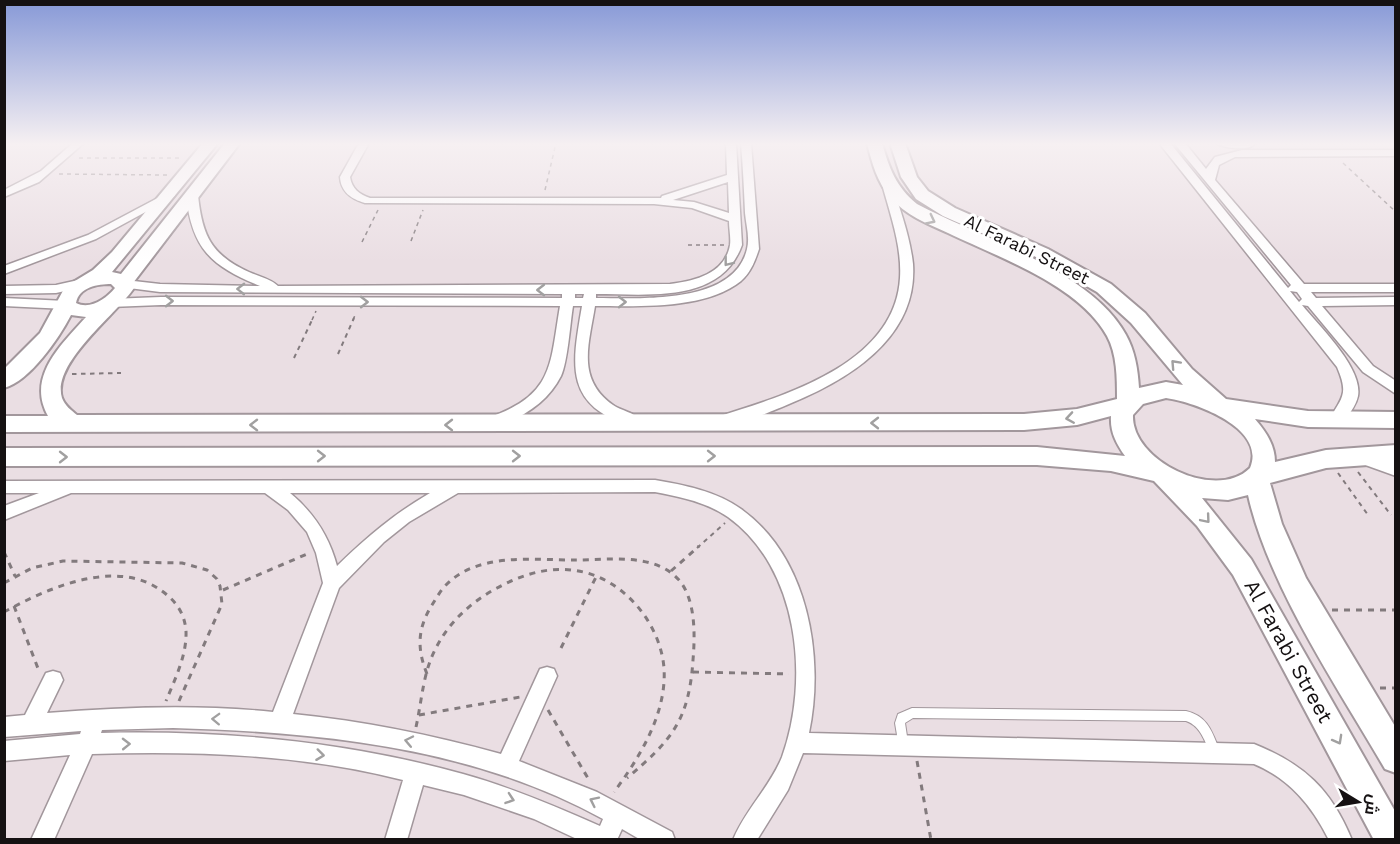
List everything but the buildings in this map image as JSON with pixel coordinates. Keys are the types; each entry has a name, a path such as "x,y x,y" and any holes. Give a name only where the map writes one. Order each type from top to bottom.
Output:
{"street":[{"path":"4,194 31,182"},
{"path":"4,381 38,350 55,328 68,296 110,265 179,182"},
{"path":"72,424 60,417 52,407 49,396 54,374 64,357 109,303 122,293 124,284 141,258 202,182"},
{"path":"345,182 352,194 381,202 654,201 694,205 734,219"},
{"path":"654,201 714,182"},
{"path":"590,296 687,287 718,274 734,255 736,243 732,182"},
{"path":"4,290 56,289 107,277 121,280 124,284 160,288 590,296 670,301 705,294 720,287 743,270 750,261 754,240 749,182"},
{"name":"Al Farabi Street","path":"913,182 922,195 949,212 1064,264 1104,288 1138,318 1171,360 1219,404"},
{"path":"1195,182 1343,366 1350,380 1352,393 1349,406 1336,420"},
{"path":"1211,182 1368,369 1395,389"},
{"path":"713,423 776,405 833,379 874,346 888,328 899,310 905,291 906,274 904,247 887,184"},
{"name":"Al Farabi Street","path":"887,184 892,192 911,208 1065,284 1096,307 1112,327 1122,348 1126,365 1128,403"},
{"path":"4,270 92,237 169,195"},
{"path":"192,195 193,218 197,232 205,246 234,270 283,290"},
{"path":"736,243 754,240"},
{"path":"1281,288 1395,288"},
{"path":"4,302 66,305 78,311 109,303 161,300 360,302 569,296"},
{"path":"485,425 509,417 525,408 548,386 559,362 569,296"},
{"path":"590,296 580,367 583,386 602,407 639,423"},
{"path":"1293,302 1395,301"},
{"path":"4,424 485,425 1024,422 1077,417 1128,403 1151,391 1166,390 1192,394 1219,404 1279,416 1336,420 1395,420"},
{"path":"1128,403 1122,413 1121,425 1125,437 1139,456 1164,475"},
{"path":"4,457 1063,456 1111,462 1164,475 1183,484 1218,490 1247,486 1257,478 1264,467 1264,454 1259,441 1249,427 1219,404"},
{"path":"279,456 295,425"},
{"path":"1257,478 1291,466 1343,456 1395,454"},
{"path":"1343,456 1395,470"},
{"name":"Al Farabi Street","path":"1164,475 1206,519 1242,567 1392,840"},
{"name":"Al Farabi Street","path":"1257,478 1270,531 1282,560 1395,758"},
{"path":"4,513 78,486"},
{"path":"268,486 286,497 302,511 314,528 324,546 332,583"},
{"path":"279,723 332,583 386,530 456,486"},
{"path":"4,487 655,486 683,491 711,500 736,513 764,540 779,563 799,615 804,675 797,743 787,771 773,798 744,840"},
{"path":"506,766 543,685"},
{"path":"31,724 50,686"},
{"path":"4,727 97,719 166,718 324,727 413,742 506,766 571,790 611,809 664,840"},
{"path":"42,840 97,719"},
{"path":"797,743 1254,754 1275,762 1295,775 1313,792 1328,812 1341,840"},
{"path":"4,751 85,745 220,745 344,758 416,772 529,806 605,839 611,809"},
{"path":"396,840 416,772"}],"lane":[{"path":"909,747 900,723 902,718 912,713 1186,716 1196,718 1200,722 1216,752"}],"path":[{"path":"542,202 547,182"},
{"path":"1363,182 1395,212"},
{"path":"362,242 381,202"},
{"path":"411,241 426,202"},
{"path":"688,245 736,243"},
{"path":"294,358 320,302"},
{"path":"338,354 360,302"},
{"path":"54,374 121,373"},
{"path":"1343,456 1368,514"},
{"path":"1343,456 1391,515"},
{"path":"670,572 736,513"},
{"path":"223,590 324,546"},
{"path":"4,552 15,576"},
{"path":"427,674 420,656 419,637 425,617 445,586 472,567 503,560 637,560 654,564 670,572 682,585 690,601 693,672 689,699 680,723 666,742 623,781"},
{"path":"4,582 40,566 63,561 183,563 200,566 214,574 223,590 222,604 215,623 166,718"},
{"path":"413,742 434,650 459,614 495,589 525,576 544,572 572,571 596,577 618,590 638,606 652,626 662,651 664,679 652,730 623,781 611,809"},
{"path":"4,612 55,587 88,579 118,576 146,581 167,592 181,610 187,633 166,718"},
{"path":"561,648 596,577"},
{"path":"14,606 50,686"},
{"path":"1308,609 1395,610"},
{"path":"693,672 804,675"},
{"path":"419,715 543,685 611,809"},
{"path":"909,747 931,840"}]}
